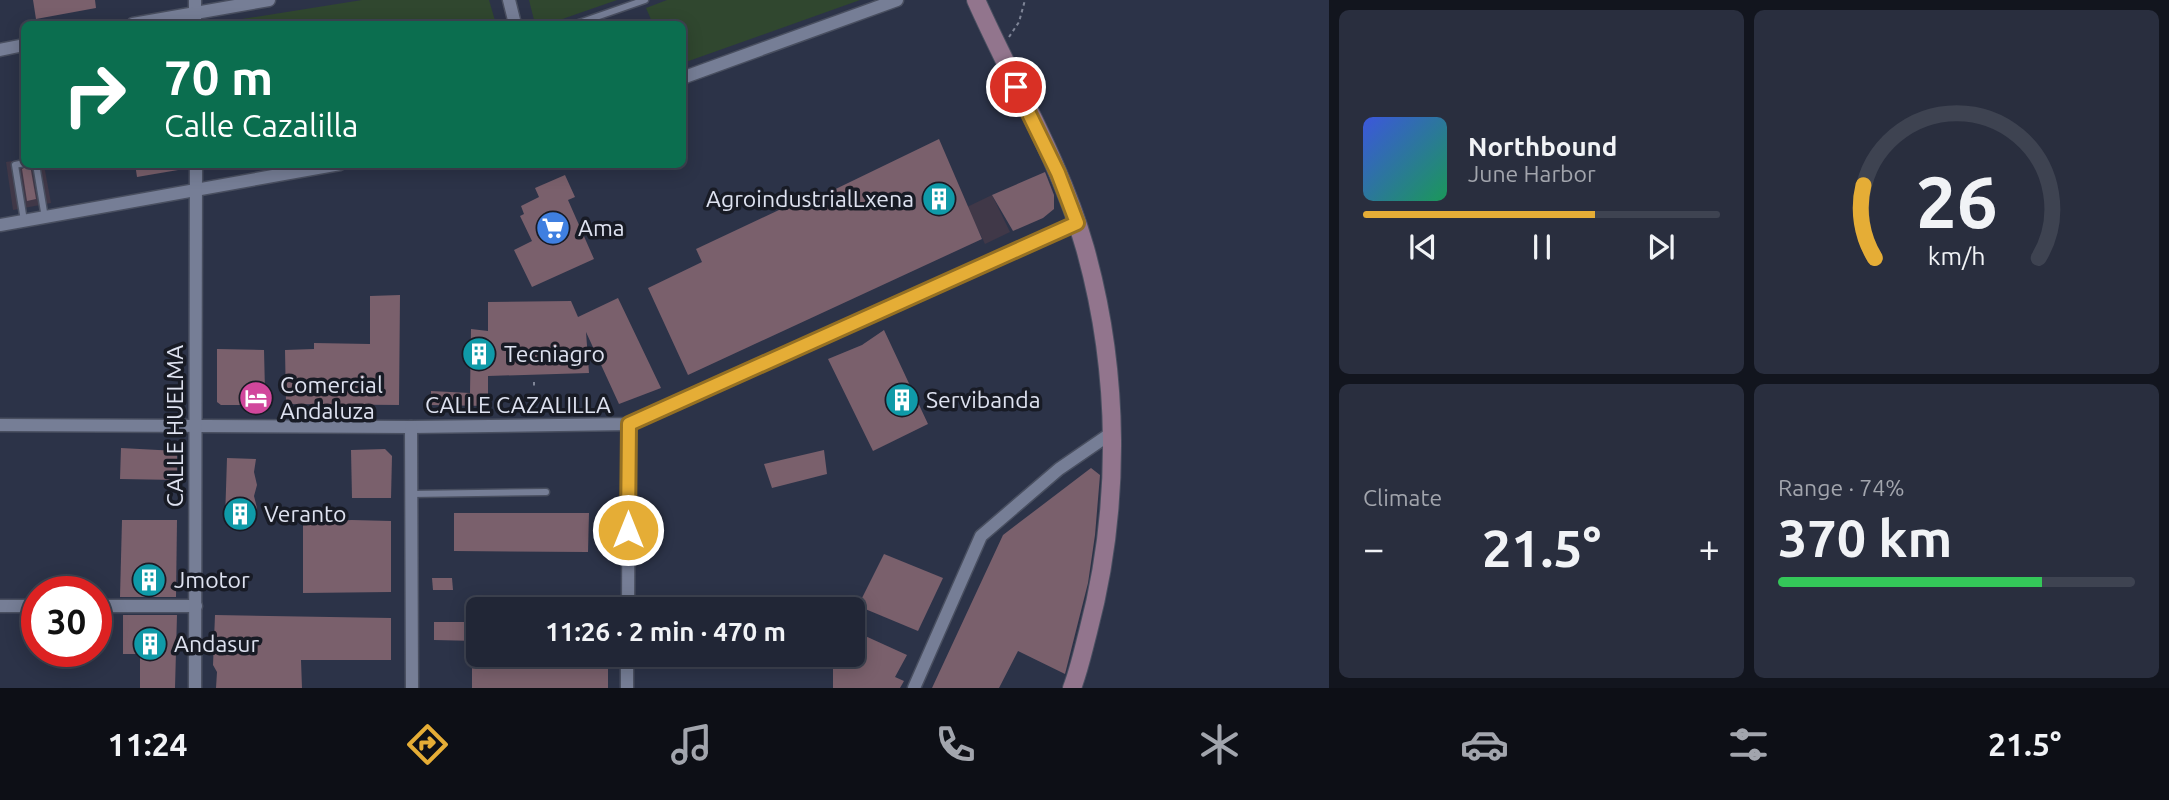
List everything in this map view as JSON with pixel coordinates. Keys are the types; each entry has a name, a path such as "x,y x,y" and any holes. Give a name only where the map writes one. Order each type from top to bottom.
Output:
{"main road":[{"path":"976,0 1058,173 1077,223 1098,304 1107,361 1113,432 1112,484 1096,601 1072,688"}],"street":[{"path":"148,21 269,0"},
{"path":"509,0 514,21"},
{"path":"686,77 897,0"},
{"path":"0,50 21,46"},
{"name":"CALLE HUELMA","path":"195,688 196,168"},
{"path":"0,225 318,168"},
{"name":"CALLE CAZALILLA","path":"0,425 411,427 629,424 1077,223"},
{"path":"628,597 629,424"},
{"path":"411,427 412,688"},
{"path":"914,688 981,536 1059,469 1113,432"},
{"path":"0,606 21,606"},
{"path":"112,606 196,606"},
{"path":"627,667 627,688"}],"lane":[{"path":"585,21 645,0"},
{"path":"21,163 15,164 24,221"},
{"path":"37,168 46,218"},
{"path":"411,494 546,492"}],"path":[{"path":"996,44 1011,36 1025,0"}],"shaded area":[{"path":"21,160 21,168 45,168 51,203 13,210 6,162"},
{"path":"992,195 1010,232 985,244 967,207"}],"green space":[{"path":"362,0 489,0 495,21 230,21"},
{"path":"529,0 617,0 557,21 534,21"},
{"path":"667,0 860,0 686,62 686,21 652,21 646,8"}],"building":[{"path":"33,0 95,0 96,8 36,19"},
{"path":"939,139 982,239 688,375 648,288 702,262 696,249 815,193 817,198"},
{"path":"31,168 36,199 27,201 22,169"},
{"path":"136,168 184,168 184,169 137,177"},
{"path":"1045,172 1054,195 1054,209 1043,218 1013,231 992,195"},
{"name":"Ama","path":"565,175 575,197 568,200 594,259 532,287 514,250 532,241 520,216 524,214 521,206 539,197 535,188"},
{"path":"400,295 399,405 286,404 285,350 314,349 314,343 370,344 370,296"},
{"path":"618,298 661,388 619,404 586,332 589,373 488,376 488,406 431,405 431,391 470,393 471,329 488,331 488,302 571,301 578,317"},
{"path":"884,330 928,424 873,451 828,359 862,345"},
{"path":"217,349 264,350 265,391 246,391 247,405 221,405 217,402"},
{"path":"121,448 177,451 177,480 120,479"},
{"path":"385,449 392,456 391,498 352,498 351,450"},
{"path":"824,450 827,474 772,488 764,464"},
{"path":"227,458 256,459 254,472 257,485 254,496 257,508 254,520 225,520"},
{"path":"1091,468 1100,475 1095,535 1088,583 1065,674 1018,651 999,688 932,688 1003,535"},
{"path":"454,513 589,513 588,552 454,551"},
{"path":"122,520 177,520 176,597 120,597"},
{"path":"391,521 391,592 303,593 303,522"},
{"path":"884,554 943,578 918,631 865,609 865,597 862,597"},
{"path":"432,578 452,578 453,590 433,590"},
{"path":"123,615 177,615 175,688 140,688 140,654 123,654"},
{"path":"215,615 391,618 391,660 301,660 302,688 216,688 217,672 213,665"},
{"path":"434,622 466,622 466,641 434,640"},
{"path":"865,636 907,655 895,677 904,681 900,688 833,688 833,667 865,667"},
{"path":"472,667 608,667 608,688 472,688"}],"place":[{"name":"AgroindustrialLxena","path":"939,199"},
{"name":"Ama","path":"553,228"},
{"name":"Tecniagro","path":"479,354"},
{"name":"Comercial Andaluza","path":"256,398"},
{"name":"Servibanda","path":"902,400"},
{"name":"Veranto","path":"240,514"},
{"name":"Jmotor","path":"149,580"},
{"name":"Andasur","path":"150,644"}],"route":[{"path":"628,530 629,424 1077,223 1058,173 1016,87"}]}
